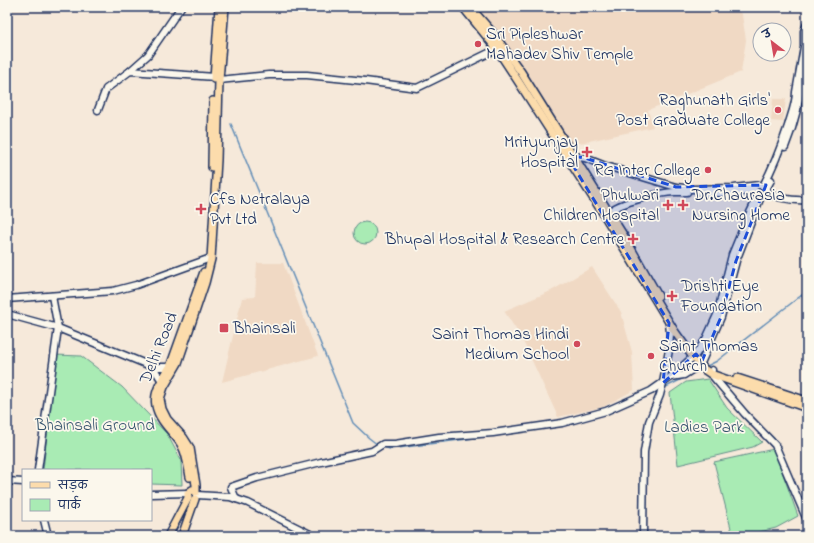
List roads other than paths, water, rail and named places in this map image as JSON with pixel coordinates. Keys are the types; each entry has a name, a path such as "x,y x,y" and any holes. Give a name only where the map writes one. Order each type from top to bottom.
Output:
{"main road":[{"path":"217,78 214,64 219,7"},
{"path":"182,536 196,485 190,448 167,419 162,409 160,399 164,388 164,382 172,368 178,363 212,259 217,160 217,78 225,7"},
{"path":"462,7 497,49 609,212 695,356"},
{"path":"470,7 492,32 521,72 669,323 695,356 706,367 807,408"},
{"name":"Delhi Road","path":"172,368 208,258 217,78"},
{"path":"706,367 807,401"},
{"path":"168,536 193,494"}],"street":[{"path":"98,110 106,89 148,55 180,7"},
{"path":"236,499 231,487 257,478 372,451 383,444 395,444 439,437 493,433 562,423 606,411 651,391 671,377 695,356 706,339 717,315 732,255 746,221 780,151 791,116 796,98 804,47 804,31 807,24"},
{"path":"130,70 217,78 269,74 307,75 417,88 497,49"},
{"path":"706,367 736,261 761,191 772,179 792,128 797,110 807,54"},
{"path":"571,158 585,158 603,165 676,187 692,189 734,188 761,191 798,201 807,200"},
{"path":"609,212 612,209 647,197 674,192 720,193 761,191"},
{"path":"7,299 113,291 136,285 208,258"},
{"path":"38,469 58,328 52,296"},
{"path":"7,314 58,328 153,367 172,368"},
{"path":"643,536 644,452 649,422 660,396 663,383 669,350 669,323"},
{"path":"153,367 164,382"},
{"path":"671,377 684,376 695,368 706,367"},
{"path":"706,367 744,414 775,445 807,520"},
{"path":"7,480 22,482"},
{"path":"152,494 193,494 230,497 248,503 314,536"},
{"path":"44,521 48,536"}],"waterway":[{"path":"231,124 353,423 378,445"},
{"path":"705,367 717,361 807,291"},
{"path":"691,374 702,369"},
{"path":"664,388 684,378"},
{"path":"563,426 606,414 659,391"},
{"path":"383,447 390,449 490,436"}],"place":[{"name":"Sri Pipleshwar Mahadev Shiv Temple","path":"478,44"},
{"name":"Raghunath Girls' Post Graduate College","path":"778,110"},
{"name":"Mrityunjay Hospital","path":"587,152"},
{"name":"RG Inter College","path":"708,170"},
{"name":"Phulwari Children Hospital","path":"668,205"},
{"name":"Dr.Chaurasia Nursing Home","path":"683,205"},
{"name":"Cfs Netralaya Pvt Ltd","path":"201,209"},
{"name":"Bhupal Hospital & Research Centre","path":"633,239"},
{"name":"Drishti Eye Foundation","path":"672,296"},
{"name":"Bhainsali","path":"224,328"},
{"name":"Saint Thomas Hindi Medium School","path":"577,344"},
{"name":"Saint Thomas Church","path":"651,356"}],"park label":[{"name":"Bhainsali Ground","path":"95,425"},
{"name":"Ladies Park","path":"704,427"}]}
